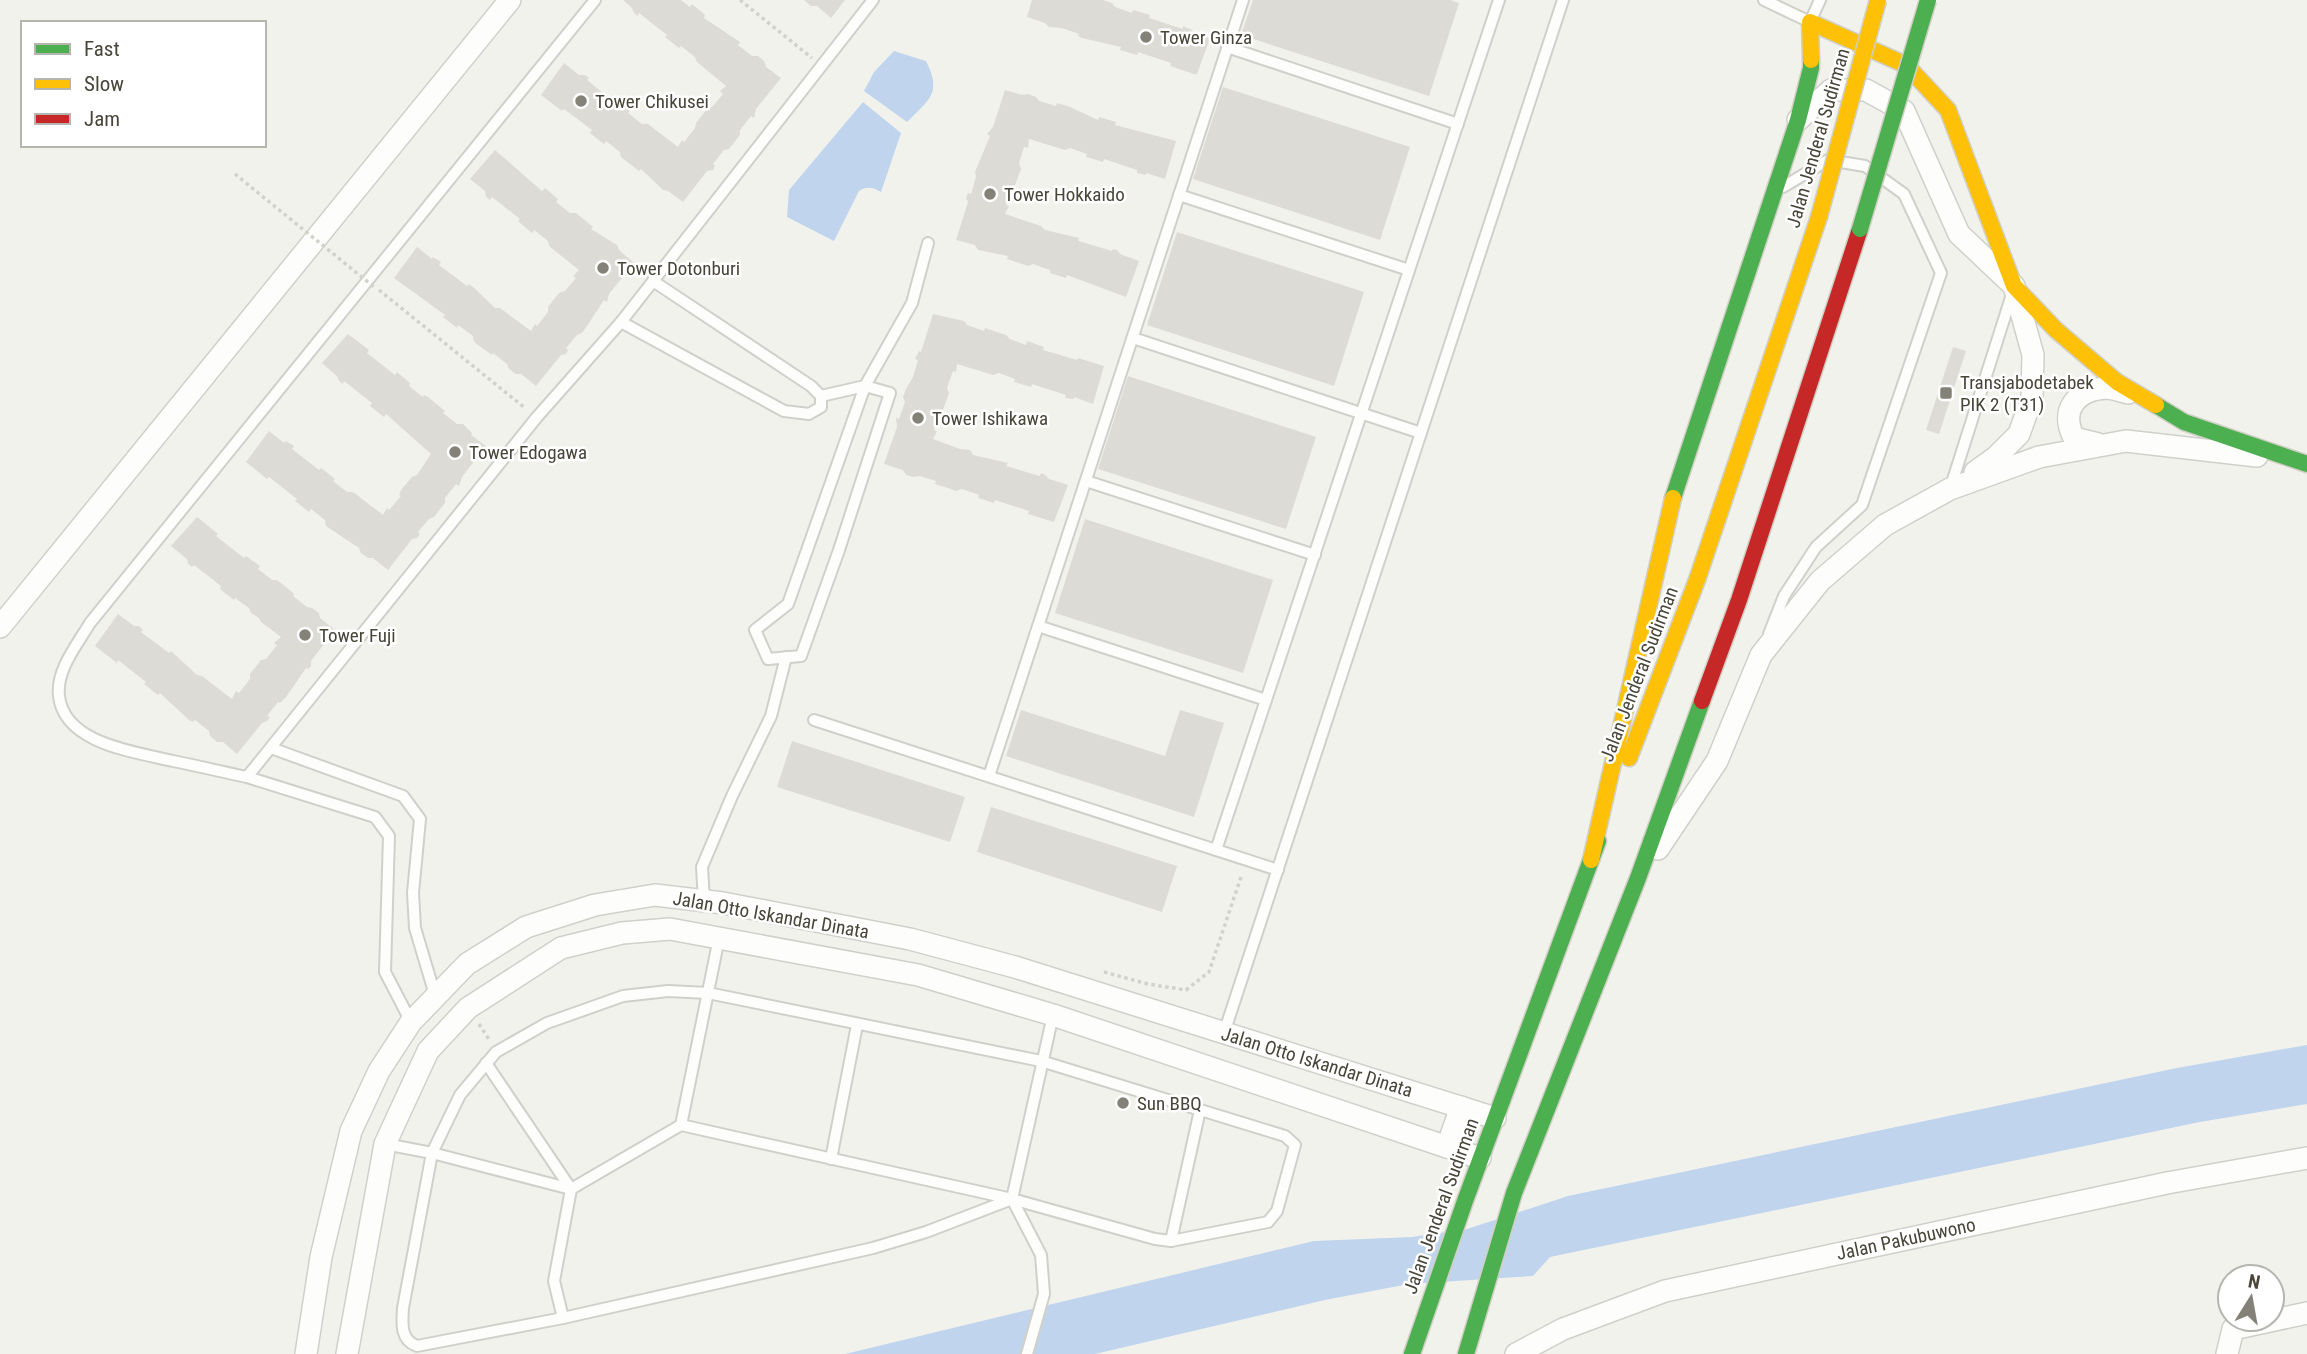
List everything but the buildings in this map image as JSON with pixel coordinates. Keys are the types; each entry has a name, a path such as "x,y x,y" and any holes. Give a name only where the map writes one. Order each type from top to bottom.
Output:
{"main road":[{"name":"Jalan Jenderal Sudirman","path":"1412,1354 1480,1158 1697,580 1819,217 1878,0"},
{"path":"1465,1354 1514,1193 1638,878 1739,600 1860,229 1927,0"},
{"path":"1591,860 1672,501 1798,120 1811,68 1810,22 1906,65 1948,110 2014,286 2056,330 2117,382 2184,422 2302,462"}],"street":[{"path":"0,627 510,0"},
{"path":"1638,878 1717,761 1761,655 1820,581 1885,525 1950,489 1996,457 2019,435 2032,397 2033,355 2014,286 1959,234 1904,111 1866,90 1830,90 1798,120"},
{"path":"2103,445 2074,438 2068,426 2070,407 2081,395 2107,388 2140,396"},
{"path":"1950,489 2039,457 2126,441 2302,462"},
{"name":"Jalan Otto Iskandar Dinata","path":"306,1354 321,1257 351,1131 379,1071 411,1022 467,964 526,927 595,905 655,895 704,901 910,939 1015,967 1495,1118"},
{"name":"Jalan Otto Iskandar Dinata","path":"347,1354 385,1144 428,1051 451,1023 468,1008 561,948 622,933 670,929 918,975 1053,1015 1480,1158"},
{"path":"435,995 451,1023"},
{"path":"411,1022 428,1051"},
{"path":"1447,1147 1461,1107"},
{"name":"Jalan Pakubuwono","path":"1516,1354 1563,1329 1665,1292 2167,1183 2307,1158"},
{"path":"2227,1354 2233,1329 2307,1313"}],"lane":[{"path":"411,1022 385,972 389,836 375,817 247,778 118,748 92,738 74,726 62,712 58,694 62,670 90,623 595,0"},
{"path":"247,778 537,417 621,322 873,0"},
{"path":"989,776 1243,0"},
{"path":"1216,850 1499,0"},
{"path":"1224,1033 1562,0"},
{"path":"1764,0 1810,22 1820,0"},
{"path":"1227,47 1458,124"},
{"path":"1761,655 1784,596 1816,547 1862,505 1941,273 1904,194 1865,166 1828,160 1774,191"},
{"path":"1179,195 1409,270"},
{"path":"821,396 865,386 890,393 801,656 768,659 755,630 788,604 865,386 912,303 928,243"},
{"path":"621,322 784,411 809,414 821,407 821,396 811,386 653,281"},
{"path":"1950,489 2014,286"},
{"path":"1133,338 1421,433"},
{"path":"1086,481 1315,555"},
{"path":"1038,626 1266,700"},
{"path":"704,901 702,867 732,796 771,716 786,657"},
{"path":"814,720 1278,870"},
{"path":"271,748 403,796 420,819 413,893 415,928 435,995"},
{"path":"681,1125 719,939"},
{"path":"385,1144 432,1153 571,1189 681,1125 1012,1199 1155,1239 1171,1241 1268,1222 1277,1211 1295,1145 1285,1136 1041,1061 708,993 668,991 623,996 547,1024 496,1052 460,1095 432,1153 403,1308 402,1330 410,1344 417,1346 563,1318 873,1248 926,1232 1012,1199"},
{"path":"1027,1354 1044,1294 1041,1255 1012,1199 1053,1015"},
{"path":"831,1159 857,1025"},
{"path":"486,1063 571,1189 554,1281 563,1318"},
{"path":"1171,1241 1200,1110"}],"path":[{"path":"740,0 820,65"},
{"path":"235,174 537,417"},
{"path":"1101,971 1148,984 1186,990 1209,972 1241,882 1244,859"},
{"path":"468,1008 496,1052"}],"water":[{"path":"894,51 926,61 933,81 931,95 907,122 864,91 874,72"},
{"path":"863,102 901,133 881,192 870,188 859,191 834,241 787,217 789,190"},
{"path":"2307,1045 2307,1104 2200,1122 1550,1257 1533,1276 1409,1284 1325,1300 1095,1354 845,1354 1314,1241 1412,1237 1467,1229 1568,1196 2177,1068"}],"traffic: fast":[{"path":"1860,229 1928,0"},
{"path":"1673,498 1798,120 1811,60"},
{"path":"2156,405 2184,422 2307,464"},
{"path":"1466,1354 1514,1193 1638,878 1702,701"},
{"path":"1412,1354 1465,1201 1598,841"}],"traffic: slow":[{"path":"1819,217 1878,0"},
{"path":"1811,60 1810,22 1906,65 1948,110 2014,286 2056,330 2117,382 2156,405"},
{"path":"1629,758 1697,580 1819,217"},
{"path":"1591,860 1673,498"}],"traffic: jam":[{"path":"1702,701 1739,600 1860,229"}],"place":[{"name":"Tower Ginza","path":"1146,37"},
{"name":"Tower Chikusei","path":"581,101"},
{"name":"Tower Hokkaido","path":"990,194"},
{"name":"Tower Dotonburi","path":"603,268"},
{"name":"Transjabodetabek PIK 2 (T31)","path":"1946,393"},
{"name":"Tower Ishikawa","path":"918,418"},
{"name":"Tower Edogawa","path":"455,452"},
{"name":"Tower Fuji","path":"305,635"},
{"name":"Sun BBQ","path":"1123,1103"}]}
